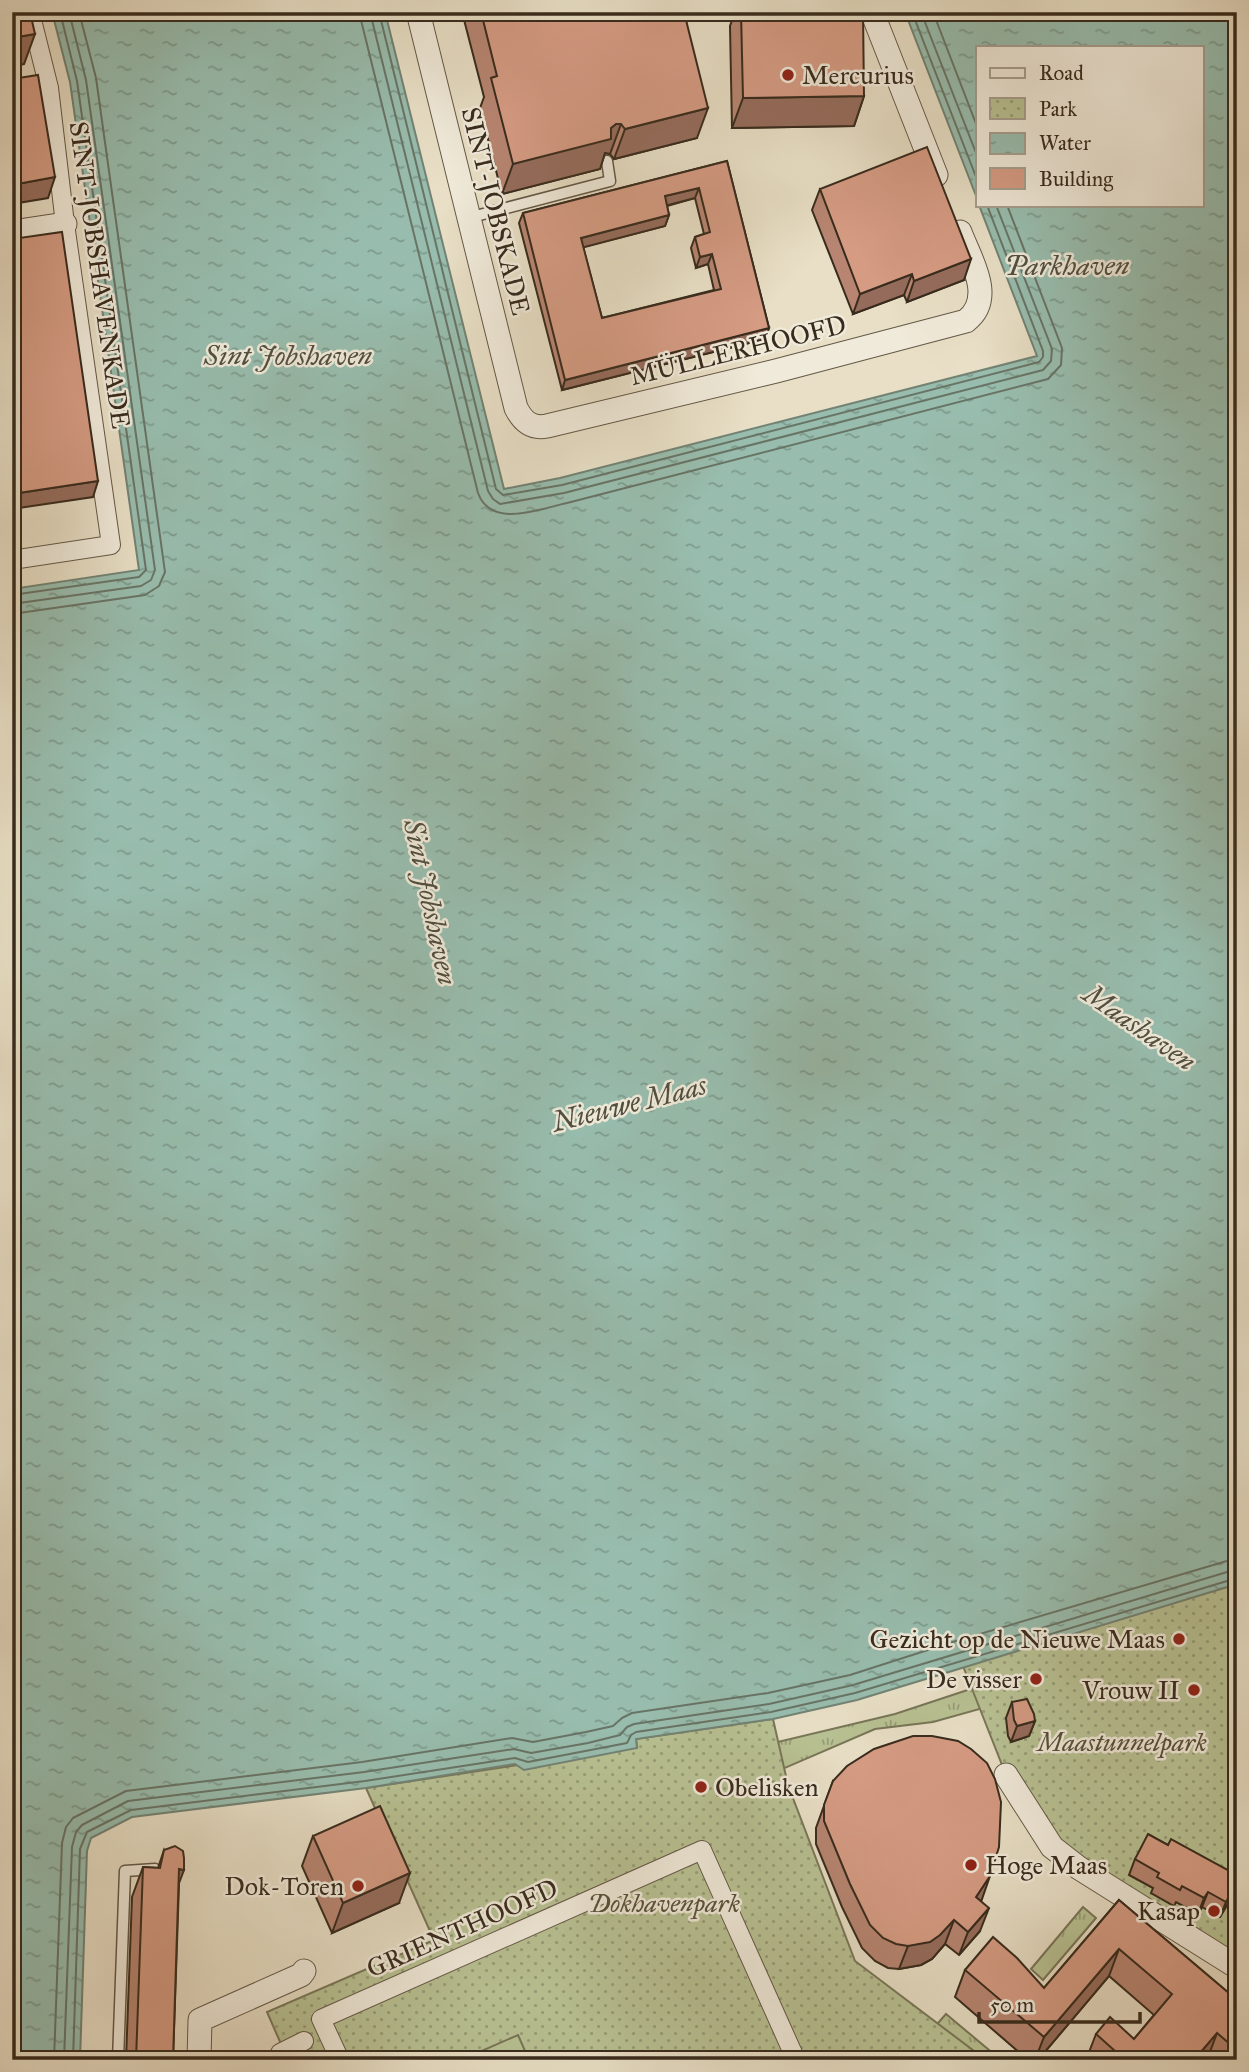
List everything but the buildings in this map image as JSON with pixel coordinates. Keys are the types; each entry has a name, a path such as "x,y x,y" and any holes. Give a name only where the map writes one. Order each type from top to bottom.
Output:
{"street":[{"name":"SINT-JOBSHAVENKADE","path":"12,560 111,545 45,74 30,12"},
{"name":"SINT-JOBSKADE","path":"418,12 516,408 524,421"},
{"name":"MÜLLERHOOFD","path":"524,421 537,427 547,426 776,371 966,321 974,314 979,303 980,283 872,12"},
{"path":"23,78 45,74"},
{"path":"12,232 65,224"},
{"path":"1006,1775 1052,1847 1079,1868 1237,1967"},
{"name":"GRIENTHOOFD","path":"340,2060 321,2019 702,1850 796,2060"},
{"path":"199,2060 200,2020 304,1972"},
{"path":"283,2060 280,2053 304,2041"}],"lane":[{"path":"468,218 610,181 607,161"},
{"path":"118,2060 125,1871 172,1868"}],"green space":[{"name":"Maastunnelpark","path":"1237,1584 1237,1967 1079,1868 1006,1775 963,1666"},
{"path":"1016,1674 994,1705 933,1722 875,1729 722,1795 706,1759 895,1714"},
{"name":"Dokhavenpark","path":"773,1719 788,1785 855,1961 986,2060 288,2060 267,2012 434,1940 366,1788 637,1747 636,1739"},
{"path":"1083,1907 1096,1918 1043,1980 1031,1969"},
{"path":"946,2014 1001,2060 949,2060 923,2040"},
{"path":"518,2035 529,2060 461,2060"}],"water":[{"path":"52,12 385,12 504,489 560,478 1037,356 979,206 1204,206 1204,46 976,46 976,196 905,12 1237,12 1237,1584 857,1700 773,1719 636,1739 637,1748 524,1770 515,1764 366,1788 132,1817 91,1838 87,1851 80,2060 12,2060 12,589 139,570 70,82"}],"place":[{"name":"Mercurius","path":"788,75"},
{"name":"Gezicht op de Nieuwe Maas","path":"1179,1639"},
{"name":"De visser","path":"1036,1679"},
{"name":"Vrouw II","path":"1194,1690"},
{"name":"Obelisken","path":"701,1787"},
{"name":"Hoge Maas","path":"971,1865"},
{"name":"Dok-Toren","path":"358,1886"},
{"name":"Kasap","path":"1214,1911"}],"water label":[{"name":"Parkhaven","path":"1067,265"},
{"name":"Sint Jobshaven","path":"288,355"},
{"name":"Sint Jobshaven","path":"431,902"},
{"name":"Maashaven","path":"1140,1027"},
{"name":"Nieuwe Maas","path":"629,1103"}]}
